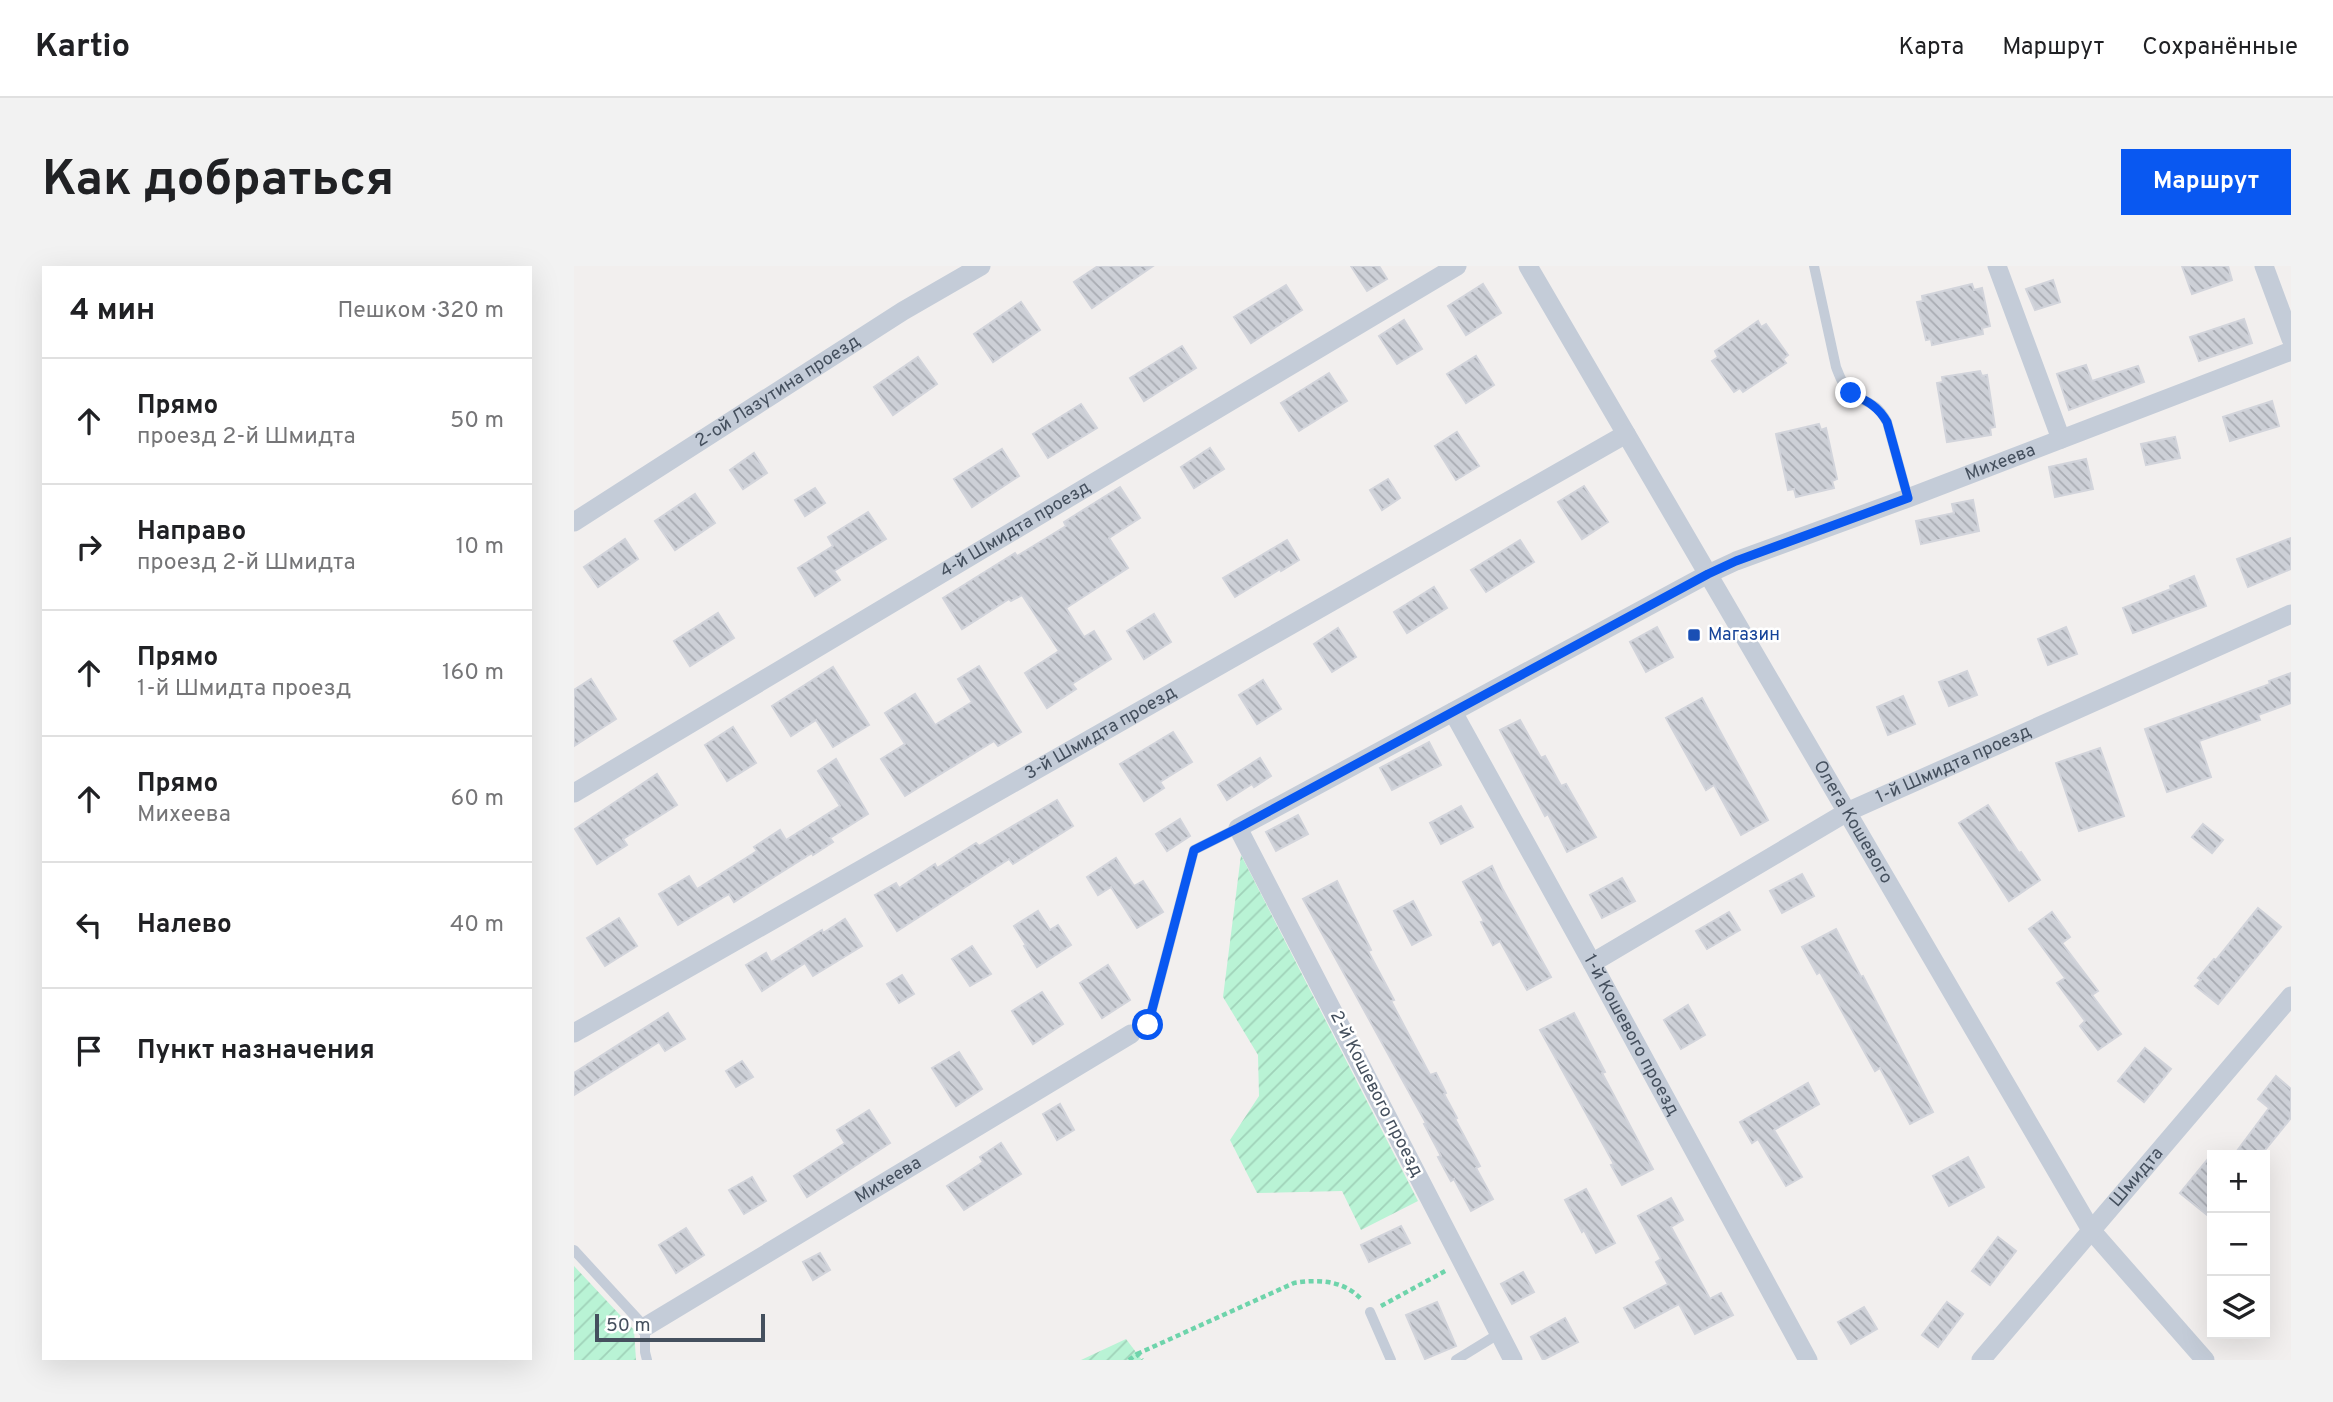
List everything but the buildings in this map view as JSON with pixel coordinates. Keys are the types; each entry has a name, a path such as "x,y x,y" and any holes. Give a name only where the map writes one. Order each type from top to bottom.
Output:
{"street":[{"name":"2-ой Лазутина проезд","path":"574,522 902,312 981,266"},
{"name":"4-й Шмидта проезд","path":"574,793 1457,266"},
{"name":"Олега Кошевого","path":"1528,266 2091,1230 2205,1360"},
{"path":"1997,266 2061,439"},
{"path":"2264,266 2291,339"},
{"name":"Михеева","path":"1708,574 1736,561 2291,351"},
{"name":"3-й Шмидта проезд","path":"574,1033 1626,434"},
{"path":"1238,828 1708,574"},
{"name":"1-й Шмидта проезд","path":"1592,963 1847,812 2291,614"},
{"name":"1-й Кошевого проезд","path":"1452,712 1808,1360"},
{"name":"2-й Кошевого проезд","path":"1238,828 1513,1360"},
{"name":"Шмидта","path":"1981,1360 2291,996"},
{"name":"Михеева","path":"645,1327 1131,1034"}],"lane":[{"path":"1814,266 1836,368 1842,383 1851,393 1872,403 1881,411 1887,422 1908,498"},
{"path":"1131,1034 1148,1025 1194,850 1238,828"},
{"path":"574,1250 645,1327 647,1360"},
{"path":"1370,1312 1391,1360"},
{"path":"1456,1360 1500,1333"}],"path":[{"path":"1129,1360 1294,1283 1315,1280 1340,1285 1360,1297 1370,1312 1464,1262"},
{"path":"1137,1354 1142,1360"}],"green space":[{"path":"1241,855 1418,1201 1361,1230 1342,1191 1257,1193 1230,1140 1259,1096 1258,1055 1223,997"},
{"path":"574,1266 634,1330 636,1360 574,1360"},
{"path":"1126,1339 1142,1360 1081,1360"}],"place":[{"name":"Магазин","path":"1694,635"}],"route":[{"path":"1148,1025 1194,850 1708,574 1736,561 1908,498 1887,422 1881,411 1872,403 1851,393"}]}
